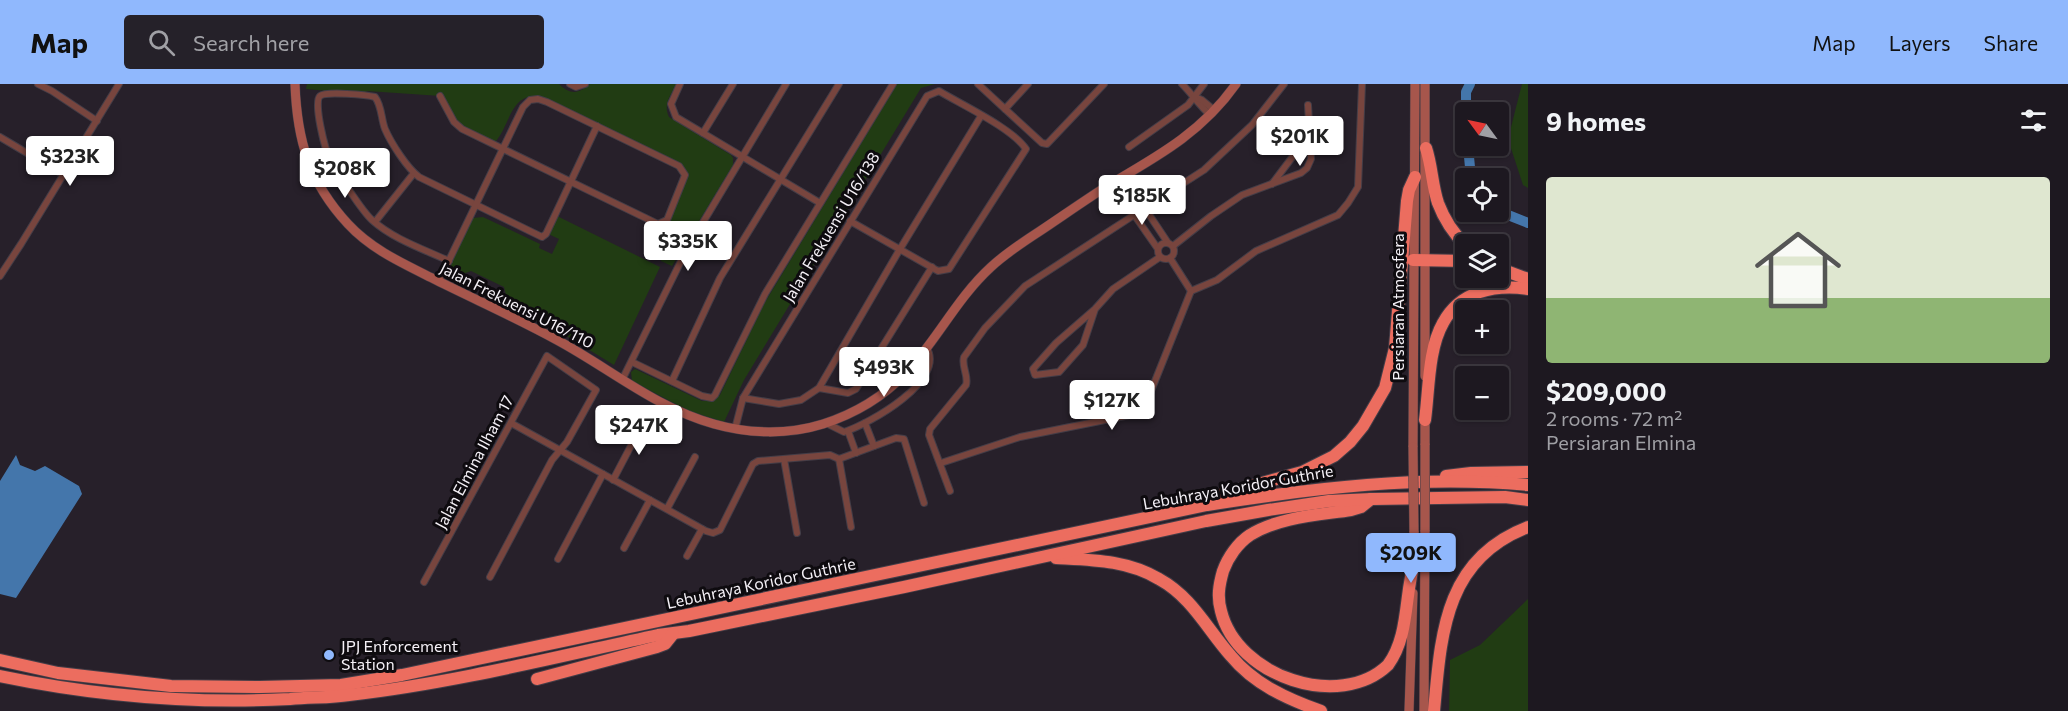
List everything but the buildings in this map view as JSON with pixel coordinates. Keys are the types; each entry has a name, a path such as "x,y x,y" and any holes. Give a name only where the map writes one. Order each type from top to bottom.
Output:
{"highway":[{"path":"1426,148 1438,202 1449,226 1456,234"},
{"path":"1090,531 1302,472 1334,456 1350,442 1375,408 1391,369 1395,348 1407,201 1415,177"},
{"path":"1419,260 1455,261"},
{"path":"1509,271 1528,279"},
{"path":"1425,420 1435,345 1443,323 1458,305 1472,295 1489,288 1512,286 1528,289"},
{"path":"1394,483 1471,473 1528,472"},
{"name":"Lebuhraya Koridor Guthrie","path":"0,660 58,673 171,686 341,685 402,675 1268,495 1338,486 1394,483 1503,482 1528,485"},
{"name":"Lebuhraya Koridor Guthrie","path":"0,676 54,687 176,700 260,700 347,696 453,678 673,634 1248,513 1329,501 1372,499 1505,497 1528,500"},
{"path":"1372,499 1361,507 1351,510 1264,528 1240,543 1225,566 1219,585 1221,612 1232,637 1241,650 1266,673 1288,686 1314,694 1341,695 1359,689 1387,666 1397,650 1406,611 1409,577 1415,560"},
{"path":"1434,711 1440,642 1454,595 1479,559 1495,546 1528,527"},
{"path":"1040,557 1105,561 1141,570 1159,579 1177,591 1196,609 1231,657 1246,671 1269,688 1320,711"},
{"path":"537,679 657,647 665,644 673,634"}],"main road":[{"name":"Jalan Frekuensi U16/110","path":"295,84 296,116 309,166 316,181 347,224 373,246 558,340 622,380 686,414 735,429 783,432 825,423 859,408 886,390 906,373 969,289 996,262 1112,183 1176,144 1212,112 1236,84"},
{"name":"Persiaran Atmosfera","path":"1415,84 1415,177 1425,420 1424,711"},
{"name":"Persiaran Atmosfera","path":"1409,711 1415,560 1413,447 1419,260 1426,148 1425,84"}],"street":[{"path":"38,84 97,121"},
{"path":"52,91 57,84"},
{"path":"0,276 119,84"},
{"path":"570,84 576,87 585,84"},
{"path":"680,84 672,99 671,108 676,117 820,203"},
{"path":"703,133 733,84"},
{"path":"622,380 682,258 786,84"},
{"path":"672,381 720,278 839,84"},
{"path":"632,362 702,396 712,398 715,395 762,300 893,84"},
{"path":"978,84 1042,143 1050,143 1104,84"},
{"path":"1005,109 1028,84"},
{"path":"1092,96 1110,84"},
{"path":"1182,84 1195,97 1198,104 1212,112"},
{"path":"1129,147 1188,105 1204,84"},
{"path":"1145,208 1204,170 1252,125 1284,84"},
{"path":"941,463 1020,437 1130,415 1141,409 1149,396 1191,291 1217,280 1256,251 1338,215 1348,203 1358,187 1362,84"},
{"name":"Jalan Frekuensi U16/138","path":"735,429 743,398 927,96 939,91 981,116"},
{"path":"449,261 391,234 367,214 329,157 317,105 320,96 343,94 375,98 387,132 414,173 476,206 544,236 597,126"},
{"path":"439,281 476,206 503,150 523,107 530,100 541,100 682,169 684,180 667,220 658,224 503,150 458,126 440,96"},
{"path":"1158,249 1161,244 1171,244 1242,195 1301,173 1307,168 1311,159 1308,105"},
{"path":"743,398 779,404 801,400 819,388 900,249 981,116 999,126 1023,144 1026,149 950,269 938,271 932,267 900,249 850,221"},
{"path":"1272,185 1309,135"},
{"path":"0,137 64,175"},
{"path":"375,222 414,173"},
{"path":"1124,177 1171,244 1174,251 1170,258"},
{"path":"1112,183 1158,249 1160,256 1165,259 1170,258"},
{"path":"950,492 929,435 930,429 966,386 964,357 985,328 1025,286 1134,215"},
{"path":"1095,309 1083,345 1059,372 1035,375 1033,369 1056,343 1095,309 1113,289 1160,256"},
{"path":"1170,258 1191,291"},
{"path":"819,388 848,393 856,389 932,267"},
{"path":"825,423 840,432 848,431 892,407 926,375 931,357 926,347"},
{"name":"Jalan Elmina Ilham 17","path":"424,582 547,356 596,390 567,442 560,450"},
{"path":"613,480 644,421"},
{"path":"511,423 713,533 720,530 753,464 758,461 830,455 839,459 896,438 904,439 924,503"},
{"path":"865,423 874,446"},
{"path":"848,431 856,453"},
{"path":"490,577 552,460 560,450"},
{"path":"667,510 694,457"},
{"path":"784,459 797,533"},
{"path":"839,459 851,527"},
{"path":"558,558 603,474"},
{"path":"624,548 650,500"},
{"path":"687,556 702,529"}],"green space":[{"path":"307,84 559,84 575,92 590,84 677,84 667,104 669,117 731,155 733,165 672,266 661,261 673,211 685,182 680,167 536,97 521,100 495,142 462,130 441,96 367,91 363,94 306,89"},
{"path":"897,84 935,84 921,88 744,380 724,422 689,411 632,381 631,372 635,369 702,401 713,401 720,395 764,304"},
{"path":"1522,84 1528,84 1528,188 1523,185 1509,142"},
{"path":"555,215 660,267 614,365 563,334 509,307 504,287 471,271 452,278 445,275 473,218 483,217 540,244 539,248 552,254 559,239 546,233"},
{"path":"1528,599 1528,711 1449,711 1450,660 1480,645"}],"water":[{"path":"16,455 20,465 35,471 45,466 79,486 82,494 16,598 0,594 0,481"}],"waterway":[{"path":"1466,102 1466,92 1470,84"},
{"path":"1469,156 1470,168"},
{"path":"1509,215 1528,223"}],"place":[{"name":"JPJ Enforcement Station","path":"329,655"}]}
